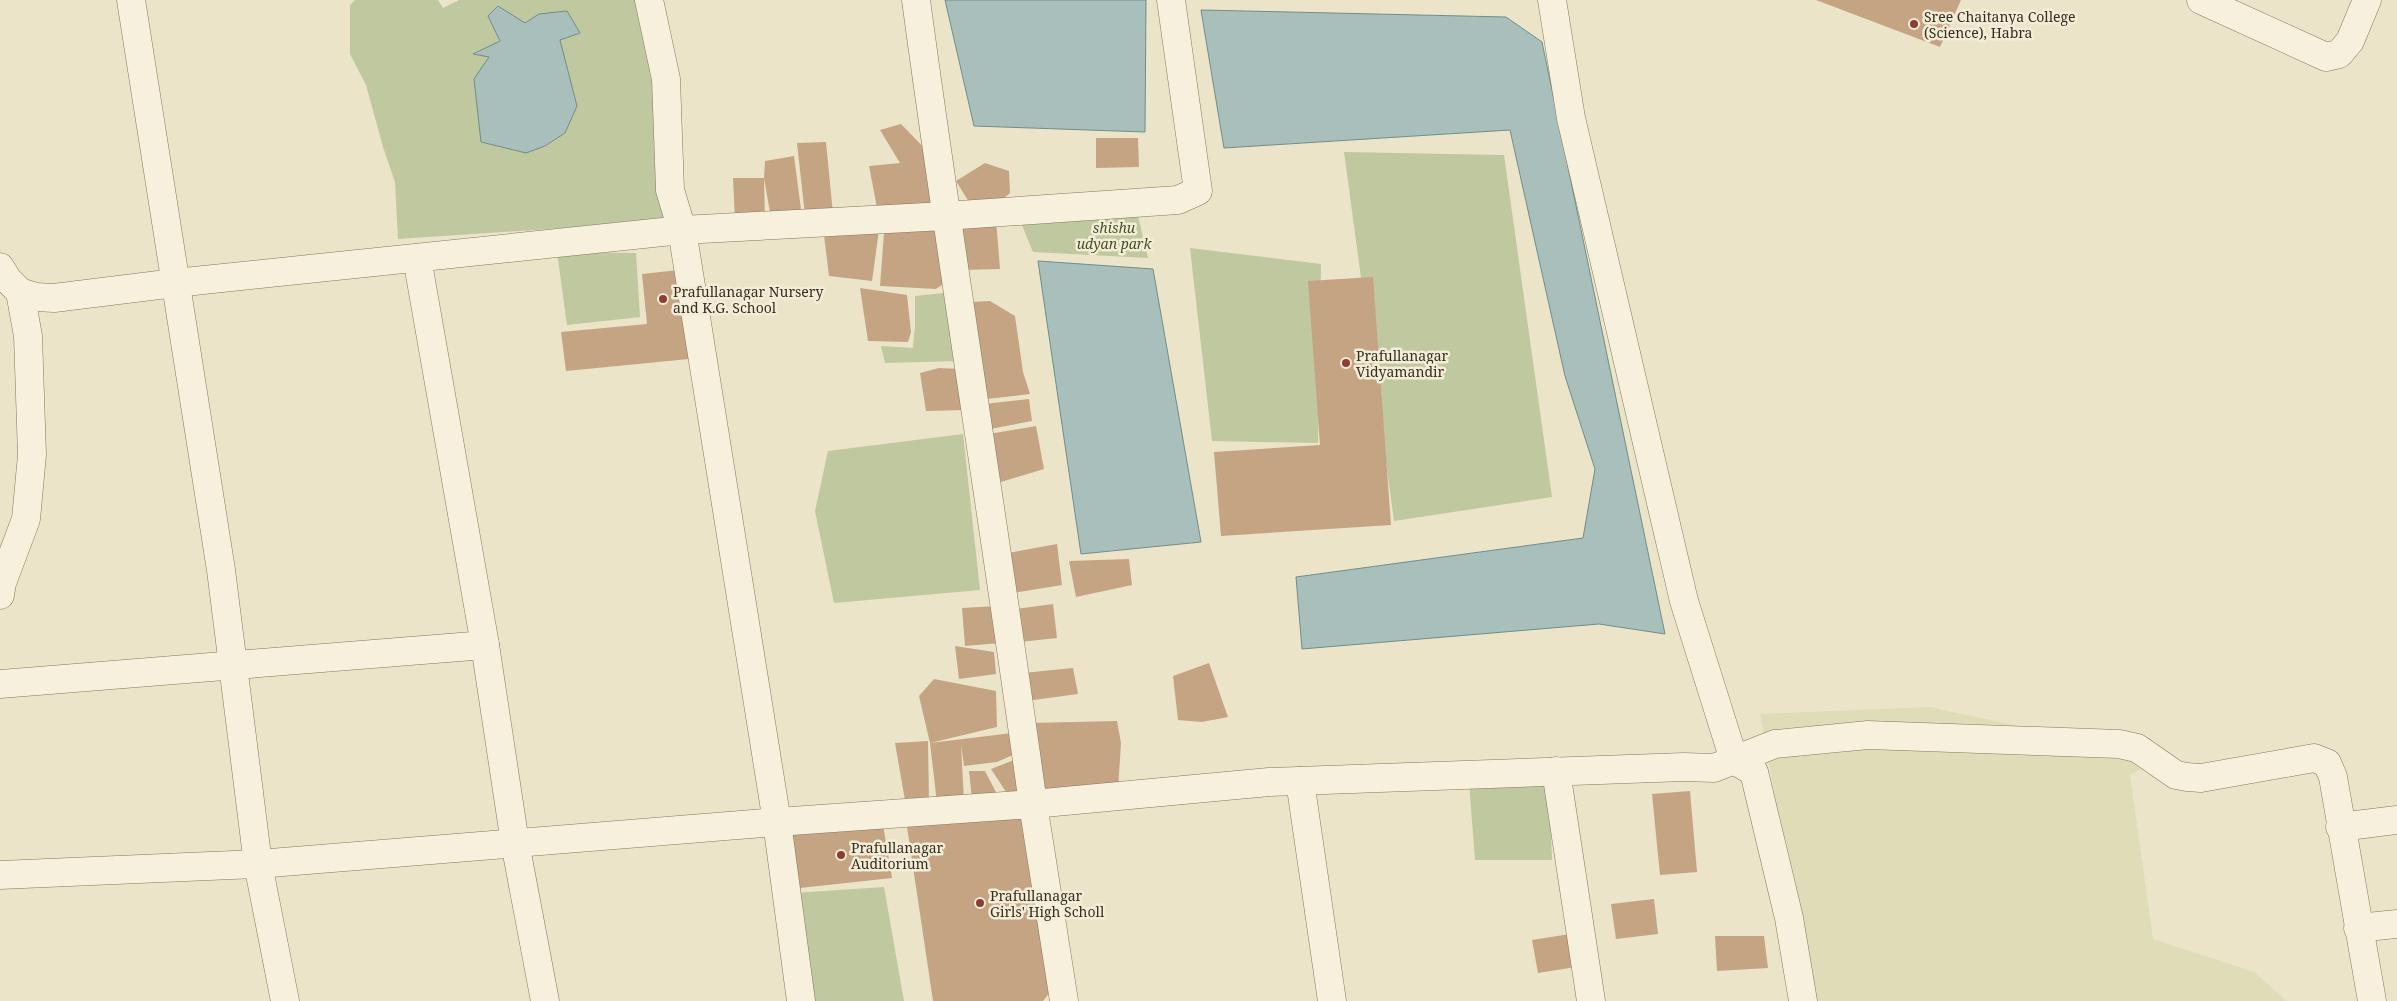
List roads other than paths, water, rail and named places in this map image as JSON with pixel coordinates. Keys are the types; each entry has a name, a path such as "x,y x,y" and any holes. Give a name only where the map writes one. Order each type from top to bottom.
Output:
{"street":[{"path":"131,0 221,570 258,864 285,1001"},
{"path":"649,0 666,79 670,190 682,230 777,822 801,1001"},
{"path":"916,0 945,216 1006,603 1032,804 1064,1001"},
{"path":"0,267 8,280 20,292 36,298 54,298 175,282 682,230 945,216 1178,200 1198,191 1171,0"},
{"path":"1552,0 1571,118 1684,601 1734,760 1754,772 1789,918 1803,1001"},
{"path":"2201,0 2326,57 2339,54 2350,41 2367,0"},
{"path":"417,258 485,645 516,843 545,1001"},
{"path":"0,595 9,539 26,519 32,455 28,336 20,292"},
{"path":"0,684 485,645"},
{"path":"0,875 258,864 777,822 1032,804 1300,781 1556,771 1684,767 1714,768 1775,744 1868,735 2119,744 2137,748 2176,775 2201,778 2314,758 2327,763 2333,778 2340,827 2372,1001"},
{"path":"1556,771 1591,1001"},
{"path":"1300,781 1332,1001"},
{"path":"2340,827 2397,820"},
{"path":"2358,928 2397,924"}],"water":[{"path":"945,0 1146,0 1145,132 974,126"},
{"path":"498,6 525,23 539,14 567,11 580,33 560,40 577,106 565,133 545,146 526,153 481,142 474,79 489,57 473,54 500,41 488,16"},
{"path":"1201,10 1506,17 1542,42 1665,634 1599,624 1302,649 1296,577 1583,538 1595,469 1565,376 1510,130 1224,148"},
{"path":"1038,261 1153,269 1201,542 1081,554"}],"place":[{"name":"Sree Chaitanya College (Science), Habra","path":"1914,24"},
{"name":"Prafullanagar Nursery and K.G. School","path":"663,299"},
{"name":"Prafullanagar Vidyamandir","path":"1346,363"},
{"name":"Prafullanagar Auditorium","path":"841,855"},
{"name":"Prafullanagar Girls' High Scholl","path":"980,903"}],"park label":[{"name":"shishu udyan park","path":"1114,236"}]}
